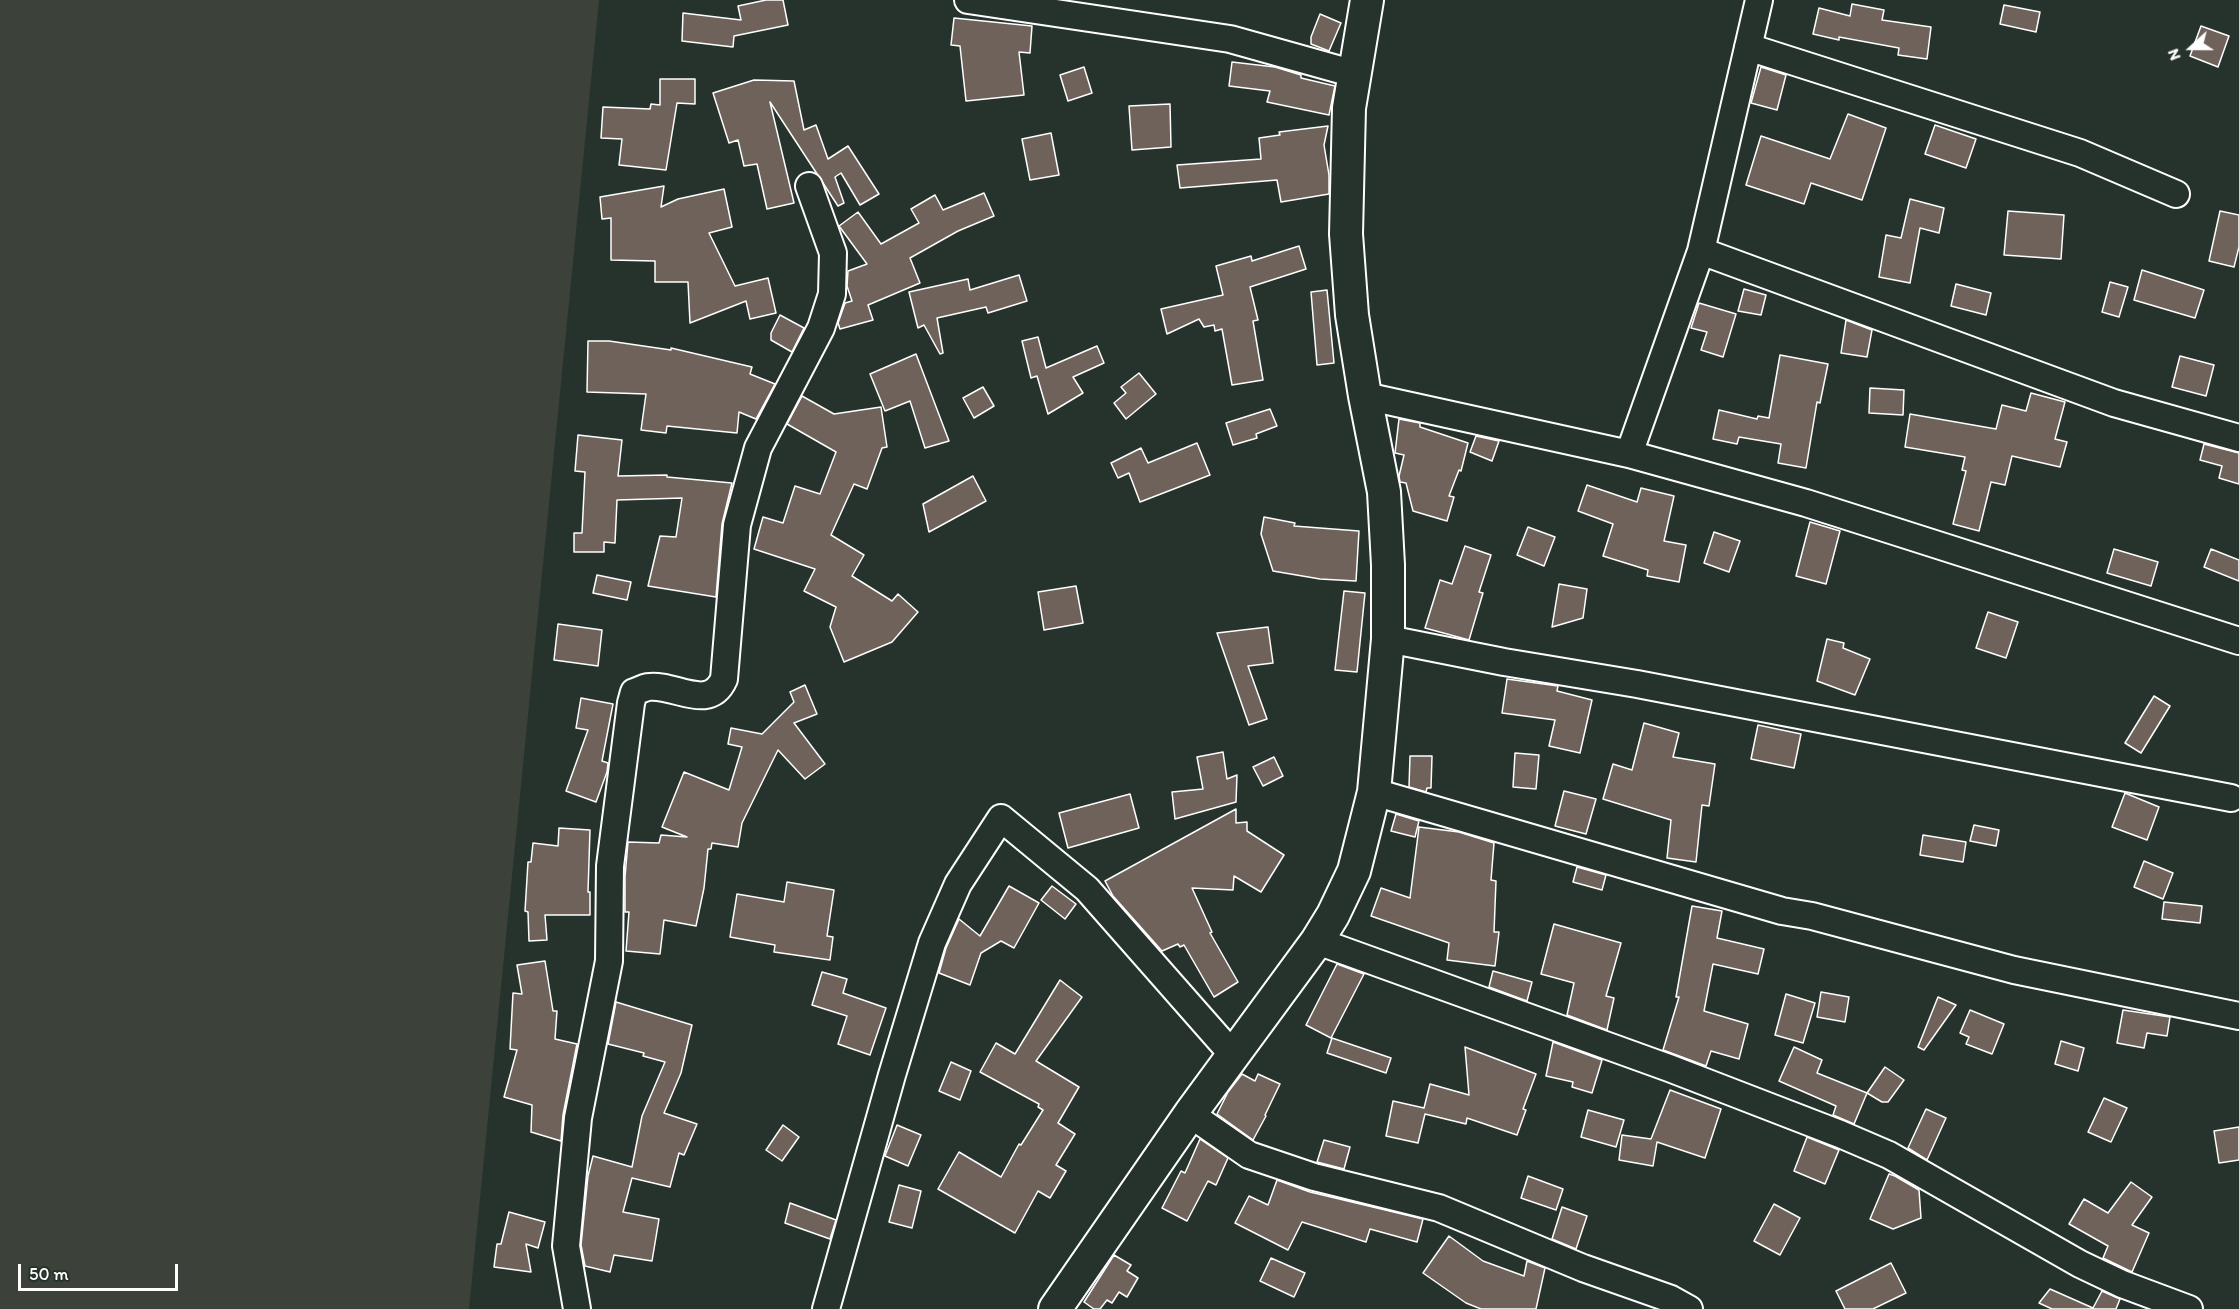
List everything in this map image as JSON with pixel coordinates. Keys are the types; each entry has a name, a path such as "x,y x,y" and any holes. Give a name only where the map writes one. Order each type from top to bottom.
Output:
{"main road":[{"path":"1065,1307 1190,1114 1317,941 1333,915 1354,871 1374,792 1388,639 1388,565 1384,492 1352,315 1346,234 1349,108 1367,0"}],"street":[{"path":"968,0 1230,39 1355,74"},
{"path":"1629,454 1701,251 1759,0"},
{"path":"1748,47 2080,153 2176,194"},
{"path":"578,1309 566,1246 578,1118 609,961 610,866 631,703 634,692 648,687 708,696 719,690 724,679 737,525 758,448 821,328 832,294 833,253 809,186"},
{"path":"1701,251 2114,403 2239,438"},
{"path":"1365,396 1629,454 1806,503 2239,641"},
{"path":"1388,639 1504,662 1637,684 2231,798"},
{"path":"1374,792 1782,911 1812,916 2014,970 2239,1016"},
{"path":"826,1309 932,943 958,884 1001,818 1087,889 1234,1056"},
{"path":"1317,941 1669,1068 1860,1142 1889,1155 2080,1264 2122,1284 2189,1309"},
{"path":"1190,1114 1249,1155 1314,1177 1439,1208 1582,1268 1671,1299 1689,1309"}],"shaded area":[{"path":"0,0 599,0 469,1309 0,1309"}],"building":[{"path":"766,0 783,0 788,25 734,36 733,47 682,41 683,13 741,20 738,6"},
{"path":"1852,4 1884,10 1882,20 1931,27 1927,59 1898,55 1899,48 1813,34 1819,8 1850,16"},
{"path":"2004,5 2040,12 2036,32 2000,24"},
{"path":"1320,14 1341,23 1329,51 1311,44 1311,37"},
{"path":"954,18 1032,26 1030,53 1019,52 1024,95 966,101 960,46 951,45"},
{"path":"2201,26 2229,36 2218,67 2190,56"},
{"path":"1232,62 1275,67 1301,75 1301,78 1335,86 1329,115 1267,102 1270,91 1229,86"},
{"path":"1084,67 1092,93 1068,101 1060,75"},
{"path":"1761,67 1786,75 1777,110 1751,103"},
{"path":"660,79 695,79 695,104 677,103 666,170 619,165 622,139 601,138 603,107 650,109 651,104 660,105"},
{"path":"754,80 794,81 804,130 816,125 828,159 848,146 879,194 860,205 841,173 835,177 844,203 838,206 770,102 794,203 767,209 757,164 744,166 738,140 729,143 713,93"},
{"path":"1170,104 1171,147 1132,150 1129,106"},
{"path":"1848,114 1886,128 1862,200 1811,183 1804,204 1746,185 1761,136 1830,159"},
{"path":"1935,125 1976,139 1966,168 1925,154"},
{"path":"1328,126 1324,145 1329,175 1329,194 1281,202 1277,180 1180,188 1177,165 1261,159 1259,138 1280,135 1279,132"},
{"path":"1051,133 1059,175 1030,180 1022,139"},
{"path":"664,186 661,207 678,199 724,189 732,227 709,233 735,286 768,278 776,313 750,319 746,301 690,323 688,282 655,282 655,261 611,260 611,218 602,219 600,197"},
{"path":"984,193 994,216 958,231 910,258 920,283 868,305 873,320 840,329 838,323 845,303 852,301 847,286 848,271 867,264 839,226 858,212 881,244 919,223 911,209 935,195 943,210"},
{"path":"1910,199 1944,208 1939,233 1920,228 1910,283 1879,277 1886,235 1901,238"},
{"path":"2008,211 2064,215 2061,259 2004,255"},
{"path":"2220,211 2239,215 2239,247 2234,267 2209,261"},
{"path":"1299,246 1306,269 1250,287 1258,320 1253,321 1263,380 1232,385 1222,329 1215,331 1214,325 1204,327 1199,319 1167,334 1161,309 1223,295 1216,266 1251,256 1252,261"},
{"path":"2142,270 2204,290 2195,318 2134,300"},
{"path":"1019,275 1027,301 988,313 986,307 937,318 943,353 940,354 924,325 918,328 909,292 968,279 970,290"},
{"path":"2110,282 2128,287 2119,317 2102,312"},
{"path":"1956,284 1991,293 1986,315 1951,306"},
{"path":"1744,289 1766,295 1761,315 1738,311"},
{"path":"1327,290 1334,363 1317,365 1311,292"},
{"path":"1699,303 1736,314 1723,357 1701,350 1707,332 1691,328"},
{"path":"780,315 804,328 792,352 771,340 771,333"},
{"path":"1846,320 1872,330 1867,357 1841,353"},
{"path":"1038,337 1046,368 1097,346 1104,363 1073,377 1083,393 1048,414 1037,376 1031,378 1022,341"},
{"path":"588,341 609,341 671,350 671,348 752,367 750,374 775,384 756,419 739,412 737,433 667,426 666,433 641,430 646,394 587,392"},
{"path":"916,354 949,441 925,448 910,401 885,411 870,374"},
{"path":"1780,355 1828,364 1820,403 1817,402 1806,468 1778,463 1781,444 1739,437 1737,444 1713,439 1719,410 1757,419 1758,416 1769,418"},
{"path":"2180,356 2214,365 2206,396 2172,387"},
{"path":"1139,373 1156,394 1126,419 1114,403 1126,393 1121,387"},
{"path":"983,387 994,406 974,418 963,398"},
{"path":"1870,388 1904,390 1903,415 1869,413"},
{"path":"2031,393 2065,402 2055,439 2067,442 2060,467 2012,456 2005,485 1991,482 1979,531 1953,524 1966,471 1962,470 1965,457 1905,447 1910,414 1996,429 2002,405 2026,411"},
{"path":"802,396 834,414 881,407 887,447 882,448 867,489 854,484 831,535 864,555 852,576 892,601 898,594 918,612 892,642 844,662 830,627 836,607 804,591 815,569 754,549 763,517 783,523 795,486 820,494 836,452 787,424"},
{"path":"1270,409 1277,426 1256,434 1257,438 1233,445 1226,423"},
{"path":"1399,419 1420,423 1420,427 1468,443 1461,471 1459,470 1449,496 1454,497 1447,521 1413,511 1406,483 1400,482 1399,476 1404,455 1395,453"},
{"path":"578,435 622,440 618,476 667,475 667,477 732,483 722,524 716,597 648,586 660,536 676,537 682,498 617,500 615,543 604,542 604,552 574,552 574,533 582,533 585,472 575,471"},
{"path":"1476,436 1499,441 1492,461 1470,452"},
{"path":"1197,443 1210,475 1140,502 1129,473 1118,478 1111,463 1141,448 1148,463"},
{"path":"2204,444 2239,453 2239,484 2219,478 2222,466 2200,460"},
{"path":"973,476 986,501 929,532 923,504"},
{"path":"1587,485 1637,502 1641,488 1674,496 1664,541 1686,545 1679,582 1647,576 1648,570 1603,556 1613,524 1578,511"},
{"path":"1264,517 1295,523 1294,526 1359,531 1356,581 1320,579 1273,571 1261,534"},
{"path":"1810,522 1840,531 1826,584 1796,576"},
{"path":"1528,527 1555,537 1544,566 1517,555"},
{"path":"1714,532 1740,541 1729,572 1704,563"},
{"path":"1465,546 1491,555 1479,592 1483,593 1469,640 1425,628 1440,580 1452,584"},
{"path":"2114,549 2158,562 2151,586 2107,573"},
{"path":"2211,549 2239,560 2239,581 2204,567"},
{"path":"597,575 631,582 627,600 593,593"},
{"path":"1559,584 1587,589 1583,618 1552,627"},
{"path":"1076,586 1083,623 1044,630 1038,592"},
{"path":"1344,591 1365,593 1357,672 1335,670"},
{"path":"1988,612 2018,622 2006,658 1976,648"},
{"path":"558,624 602,630 598,666 554,660"},
{"path":"1268,627 1273,663 1248,666 1267,719 1249,725 1217,633"},
{"path":"1827,639 1844,643 1843,648 1870,659 1855,695 1817,681"},
{"path":"1507,679 1558,686 1557,691 1592,700 1580,753 1549,746 1555,720 1502,713"},
{"path":"805,685 817,714 794,723 825,764 805,779 778,750 742,823 738,847 712,843 711,849 708,849 704,888 696,926 664,920 660,954 626,951 629,912 625,912 625,877 628,842 659,843 661,835 687,837 662,827 684,772 729,790 742,747 728,744 731,728 762,734 794,702 790,692"},
{"path":"2154,696 2170,706 2141,753 2125,743"},
{"path":"581,698 613,704 602,761 608,763 607,772 596,802 566,791 588,730 576,728"},
{"path":"1644,723 1679,733 1673,757 1715,764 1709,806 1702,805 1696,862 1667,858 1671,820 1603,799 1613,764 1632,770"},
{"path":"1758,725 1801,734 1794,768 1751,759"},
{"path":"1223,752 1227,779 1237,775 1236,802 1175,819 1172,792 1203,789 1197,757"},
{"path":"1515,753 1539,755 1536,789 1513,787"},
{"path":"1410,756 1432,756 1431,788 1427,788 1426,792 1409,787"},
{"path":"1274,757 1283,776 1263,786 1253,767"},
{"path":"1564,791 1596,799 1586,834 1555,826"},
{"path":"2125,793 2159,807 2147,840 2112,827"},
{"path":"1130,794 1139,828 1068,848 1059,813"},
{"path":"1236,809 1236,823 1247,822 1247,831 1284,855 1261,892 1234,876 1233,890 1192,888 1212,932 1210,933 1238,982 1214,997 1184,945 1180,947 1178,944 1162,951 1113,896 1105,881"},
{"path":"1396,814 1419,821 1415,837 1391,831"},
{"path":"1974,825 1999,830 1996,846 1970,841"},
{"path":"1419,827 1459,832 1494,843 1491,880 1496,881 1494,932 1499,932 1495,966 1447,960 1449,943 1371,916 1381,888 1410,898"},
{"path":"559,828 590,830 588,892 590,892 590,915 545,915 547,940 529,941 528,912 525,911 528,862 531,862 533,843 558,846"},
{"path":"1923,835 1966,842 1963,862 1920,855"},
{"path":"2144,861 2173,873 2163,899 2134,887"},
{"path":"1577,867 1606,875 1602,890 1573,882"},
{"path":"787,882 834,890 827,936 833,937 830,960 774,952 775,945 730,937 737,894 784,902"},
{"path":"1009,886 1039,903 1014,948 1001,941 981,953 970,985 939,973 946,948 959,919 980,936"},
{"path":"1052,886 1076,904 1065,919 1041,900"},
{"path":"2164,902 2202,906 2200,923 2162,919"},
{"path":"1692,906 1722,911 1717,938 1764,949 1758,974 1713,964 1704,1011 1748,1024 1739,1059 1711,1051 1706,1066 1663,1050 1679,997 1676,997"},
{"path":"1554,924 1621,943 1606,996 1614,998 1607,1030 1567,1015 1574,983 1541,974"},
{"path":"545,961 553,1011 557,1011 555,1039 577,1044 563,1115 561,1141 531,1132 532,1105 504,1097 517,1050 510,1049 513,993 522,994 517,965"},
{"path":"1337,964 1364,974 1331,1038 1306,1025"},
{"path":"1493,971 1532,982 1527,1001 1489,987"},
{"path":"822,972 847,979 843,993 886,1008 870,1055 838,1044 847,1016 812,1005"},
{"path":"1060,980 1082,997 1036,1061 1079,1087 1058,1123 1075,1134 1056,1165 1066,1171 1050,1198 1038,1191 1015,1233 938,1189 959,1152 1001,1177 1019,1144 1021,1145 1043,1110 1038,1107 1039,1104 980,1072 996,1043 1015,1054"},
{"path":"1821,992 1849,997 1845,1022 1817,1017"},
{"path":"1786,994 1815,1003 1803,1043 1775,1035"},
{"path":"1938,997 1956,1005 1924,1050 1918,1047"},
{"path":"616,1002 692,1025 681,1073 664,1113 697,1124 684,1155 679,1153 670,1187 632,1178 623,1212 659,1219 652,1261 614,1255 610,1272 585,1266 581,1245 588,1176 593,1156 632,1167 642,1116 665,1062 643,1056 644,1053 608,1044"},
{"path":"1970,1010 2004,1024 1992,1054 1966,1044 1969,1037 1960,1033"},
{"path":"2123,1010 2170,1017 2167,1036 2147,1033 2144,1048 2117,1043"},
{"path":"1332,1038 1391,1058 1386,1073 1327,1053"},
{"path":"2061,1041 2084,1048 2078,1071 2055,1064"},
{"path":"1553,1042 1602,1060 1592,1093 1572,1087 1573,1082 1546,1076"},
{"path":"1465,1047 1536,1074 1523,1109 1526,1110 1517,1135 1467,1118 1466,1124 1425,1114 1418,1143 1386,1136 1393,1101 1424,1108 1430,1084 1469,1095"},
{"path":"1794,1047 1822,1060 1817,1073 1867,1093 1854,1124 1833,1115 1836,1106 1779,1081"},
{"path":"951,1062 971,1071 960,1100 939,1091"},
{"path":"1885,1067 1904,1080 1888,1102 1882,1102 1867,1093"},
{"path":"1242,1074 1255,1081 1258,1074 1280,1084 1253,1140 1217,1114 1228,1092"},
{"path":"1670,1090 1721,1109 1705,1158 1657,1142 1653,1166 1619,1160 1622,1135 1651,1139"},
{"path":"2104,1098 2127,1108 2111,1142 2088,1132"},
{"path":"1926,1109 1946,1118 1927,1160 1908,1148"},
{"path":"1588,1110 1624,1120 1616,1147 1581,1137"},
{"path":"783,1125 799,1137 782,1161 766,1150"},
{"path":"897,1125 921,1135 908,1166 885,1156"},
{"path":"2239,1127 2239,1160 2219,1163 2214,1131"},
{"path":"1807,1137 1839,1150 1825,1184 1794,1171"},
{"path":"1200,1139 1228,1158 1216,1185 1208,1181 1187,1221 1162,1208 1181,1171 1185,1173"},
{"path":"1324,1140 1350,1147 1344,1169 1317,1162"},
{"path":"1889,1174 1919,1190 1921,1218 1893,1229 1870,1219"},
{"path":"1528,1176 1563,1189 1556,1210 1521,1198"},
{"path":"1277,1180 1310,1192 1423,1219 1417,1242 1370,1229 1366,1242 1302,1222 1288,1250 1235,1223 1249,1196 1268,1205"},
{"path":"2131,1182 2152,1197 2132,1225 2149,1233 2132,1272 2103,1258 2108,1246 2069,1224 2084,1199 2108,1213"},
{"path":"899,1185 921,1191 912,1228 889,1222"},
{"path":"790,1203 836,1220 830,1239 785,1223"},
{"path":"1774,1204 1800,1218 1780,1255 1754,1241"},
{"path":"1562,1207 1587,1216 1576,1249 1552,1239"},
{"path":"509,1212 545,1222 538,1248 526,1244 531,1272 494,1267 497,1244 501,1244"},
{"path":"1449,1236 1483,1261 1524,1276 1527,1261 1545,1268 1536,1309 1481,1309 1466,1303 1423,1273"},
{"path":"1114,1255 1131,1265 1127,1271 1138,1278 1127,1297 1119,1292 1112,1303 1107,1300 1100,1309 1094,1309 1084,1302"},
{"path":"1271,1258 1305,1273 1294,1297 1260,1281"},
{"path":"1891,1263 1906,1293 1873,1309 1845,1309 1836,1291"},
{"path":"2050,1289 2093,1308 2102,1291 2120,1299 2116,1309 2052,1309 2039,1303"}]}
